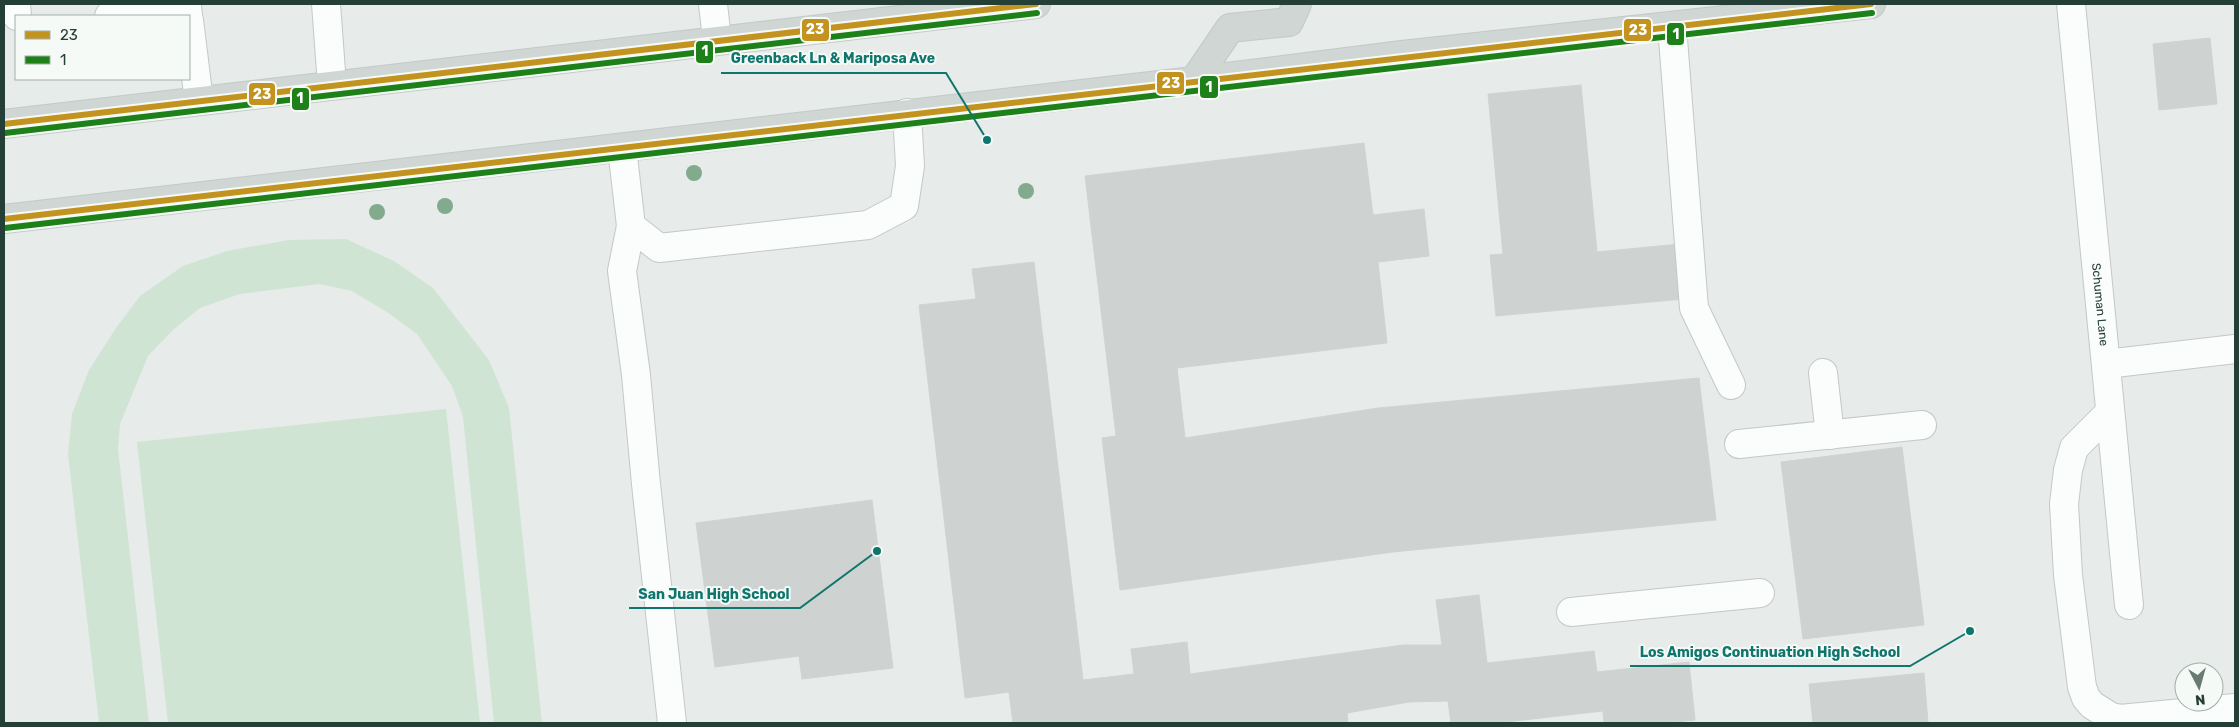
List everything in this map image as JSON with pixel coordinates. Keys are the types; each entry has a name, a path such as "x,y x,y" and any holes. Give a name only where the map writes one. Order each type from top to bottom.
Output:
{"main road":[{"path":"4,124 1036,4"},
{"path":"1194,81 1230,28 1288,22 1297,4"},
{"path":"4,219 1194,81 1402,55 1871,4"}],"lane":[{"path":"326,4 332,85"},
{"path":"713,4 717,40"},
{"name":"Schuman Lane","path":"2070,4 2129,606"},
{"path":"117,15 187,6 188,15"},
{"path":"1672,26 1694,308 1731,385"},
{"path":"190,28 199,101"},
{"path":"631,226 658,248 868,225 904,206 910,166 907,113"},
{"path":"622,148 631,226 622,271 636,375 672,723"},
{"path":"2106,364 2235,349"},
{"path":"1823,373 1830,435"},
{"path":"2110,412 2074,448 2068,470 2064,504 2068,575 2082,687 2086,698 2101,712 2120,720 2235,708"},
{"path":"1739,444 1922,425"},
{"path":"1571,612 1760,593"}],"green space":[{"path":"346,239 394,261 433,288 489,360 509,408 542,723 494,723 463,417 452,386 417,334 387,312 352,291 319,284 240,294 200,308 173,330 148,356 120,424 118,449 149,723 99,723 68,454 72,414 89,370 116,328 140,296 183,266 227,251 289,240"},
{"path":"446,409 480,723 168,723 137,442"}],"building":[{"path":"2210,38 2217,104 2159,110 2153,44"},
{"path":"1581,85 1597,252 1680,244 1684,299 1496,316 1490,255 1503,254 1488,94"},
{"path":"1364,143 1373,215 1424,209 1429,256 1378,262 1387,343 1177,368 1185,438 1378,408 1699,378 1716,520 1393,552 1120,590 1102,438 1116,436 1085,176"},
{"path":"1034,262 1083,680 1134,674 1131,649 1187,642 1190,674 1403,645 1442,645 1436,600 1479,595 1487,663 1594,651 1597,672 1689,662 1695,720 1663,723 1604,723 1603,711 1497,723 1451,723 1448,701 1409,702 1347,713 1348,723 1013,723 1009,692 965,698 919,305 976,299 972,269"},
{"path":"1902,447 1924,625 1803,639 1781,462"},
{"path":"872,500 893,668 802,679 799,656 715,667 696,523"},
{"path":"1924,673 1928,723 1813,723 1809,684"}],"transit line":[{"name":"23","path":"4,124 1036,4"},
{"name":"23","path":"4,219 1170,83 1871,4"},
{"name":"1","path":"5,133 1037,13"},
{"name":"1","path":"5,228 1171,91 1872,13"}],"place":[{"name":"Greenback Ln & Mariposa Ave","path":"987,140"},
{"name":"San Juan High School","path":"877,551"},
{"name":"Los Amigos Continuation High School","path":"1970,631"}]}
